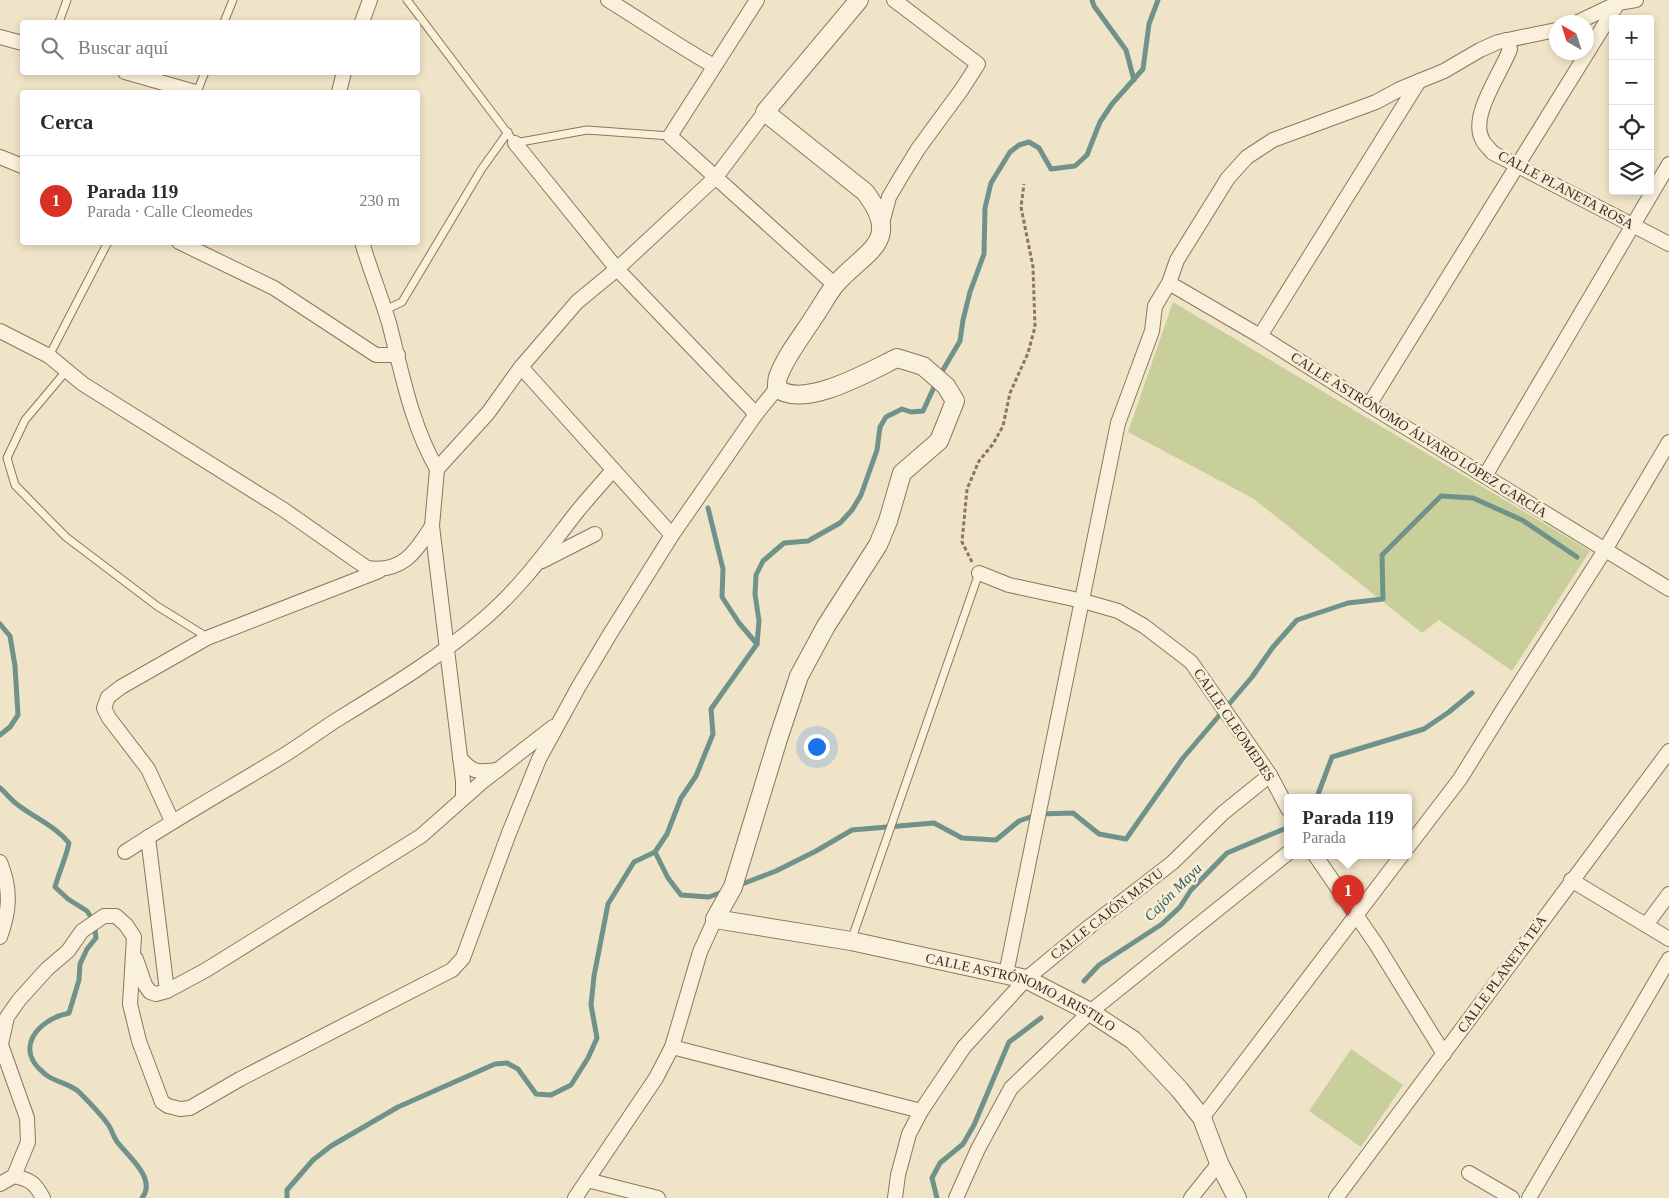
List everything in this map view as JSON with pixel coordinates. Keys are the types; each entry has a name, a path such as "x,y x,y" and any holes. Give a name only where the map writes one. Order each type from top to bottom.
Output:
{"street":[{"path":"363,20 370,0"},
{"path":"608,0 714,66"},
{"path":"757,0 670,136 835,285"},
{"path":"437,470 488,413 521,367 577,302 617,269 716,178 765,112 859,0"},
{"path":"0,1184 14,1176 28,1142 27,1118 0,1043 7,1018 19,1000 47,969 68,951 82,931 104,916 116,916 126,925 134,937 130,1004 139,1041 162,1102 168,1106 180,1109 190,1108 240,1079 445,974 452,970 463,958 509,833 539,759 610,634 672,536 756,414 777,388 777,378 786,361 835,285 869,254 879,240 889,197 918,149 978,64 894,0"},
{"path":"1593,15 1618,3 1636,0"},
{"path":"1369,405 1618,3"},
{"path":"1006,974 1118,423 1152,331 1155,306 1169,282 1178,260 1223,186 1247,157 1273,140 1376,102 1444,71 1498,42 1549,31"},
{"path":"0,36 20,42"},
{"name":"CALLE PLANETA ROSA","path":"1506,40 1510,49 1483,105 1479,125 1482,140 1493,153 1669,244"},
{"path":"136,75 189,90"},
{"path":"340,90 343,75"},
{"path":"1260,336 1420,81"},
{"path":"765,112 865,192 874,204 881,227"},
{"path":"511,138 617,269 756,414"},
{"path":"0,158 20,165"},
{"path":"1485,476 1669,164"},
{"path":"186,245 274,288 376,356 398,355"},
{"path":"363,245 385,310 413,418 437,470 432,526 463,781 463,798"},
{"name":"CALLE ASTRÓNOMO ÁLVARO LÓPEZ GARCÍA","path":"1169,282 1260,336 1669,589"},
{"path":"0,331 49,356 88,388 284,510 367,568 380,570"},
{"path":"575,1198 656,1078 672,1047 700,952 715,919 734,887 778,739 799,676 826,626 878,545 902,473 939,440 954,401 946,386 923,366 897,358 856,379 816,393 796,396 784,394 777,388"},
{"path":"521,367 672,536"},
{"path":"1412,842 1460,779 1606,550 1669,442"},
{"path":"125,852 172,821 396,684 447,650 487,617 539,562 577,512 614,470"},
{"path":"172,821 148,769 109,718 104,708 108,697 208,638 380,570 396,567 412,555 432,526"},
{"path":"539,562 595,534"},
{"name":"CALLE CLEOMEDES","path":"979,574 1009,585 1083,601 1118,612 1144,626 1191,662 1270,775 1284,801"},
{"path":"134,953 145,985 150,992 156,994 167,991 260,937 421,836 463,798 560,721"},
{"name":"CALLE PLANETA TEA","path":"1336,1198 1571,880 1669,751"},
{"path":"460,758 470,770 479,772 498,770"},
{"name":"CALLE CAJÓN MAYU","path":"895,1198 898,1174 909,1134 921,1111 964,1047 1026,979 1089,927 1172,863 1223,813 1270,775"},
{"path":"148,837 167,991"},
{"path":"956,1198 978,1149 1011,1088 1090,1012 1284,856"},
{"path":"1318,859 1376,944 1444,1054"},
{"path":"1202,1118 1399,859"},
{"path":"0,862 5,877 9,903 0,937"},
{"path":"1571,880 1669,939"},
{"path":"1646,925 1669,894"},
{"name":"CALLE ASTRÓNOMO ARISTILO","path":"715,919 851,941 1006,974 1026,979 1090,1012 1133,1040 1179,1089 1202,1118 1219,1163 1237,1198"},
{"path":"1529,1198 1669,959"},
{"path":"672,1047 921,1111"},
{"path":"1191,1198 1219,1163"},
{"path":"1469,1173 1512,1198"},
{"path":"14,1176 28,1179 36,1185 43,1198"},
{"path":"588,1180 658,1198"}],"lane":[{"path":"60,20 67,0"},
{"path":"225,20 233,0"},
{"path":"407,0 511,138"},
{"path":"197,90 204,75"},
{"path":"385,310 402,302 481,170 511,138 587,130 670,136"},
{"path":"49,356 106,245"},
{"path":"67,370 25,420 7,458 16,486 66,537 157,606 208,638"},
{"path":"851,941 979,574"}],"path":[{"path":"979,574 962,542 967,489 980,461 993,444 1003,426 1010,392 1028,353 1035,327 1033,267 1021,207 1024,184"}],"green space":[{"path":"1173,302 1590,551 1512,671 1439,620 1422,633 1254,499 1128,432"},
{"path":"1351,1049 1403,1085 1361,1147 1309,1111"}],"waterway":[{"path":"1092,0 1094,6 1126,50 1134,80"},
{"path":"940,375 960,341 970,292 984,254 985,208 991,183 1010,152 1019,145 1029,142 1039,148 1051,169 1075,166 1087,155 1100,122 1112,104 1143,69 1149,24 1158,0"},
{"path":"287,1198 287,1190 313,1160 331,1146 398,1107 495,1064 507,1063 518,1069 536,1094 551,1095 571,1085 588,1058 597,1038 591,1005 594,976 608,904 634,862 655,852 667,834 681,798 696,776 713,734 711,709 757,644 759,621 755,594 756,575 763,561 784,543 808,541 840,523 852,510 861,495 877,450 880,427 886,417 902,409 911,412 923,411 936,383"},
{"path":"737,886 776,871 852,830 934,823 962,838 996,840 1019,821 1039,814 1073,813 1099,834 1126,839 1183,758 1252,677 1273,647 1297,620 1348,603 1383,599 1382,555 1441,496 1473,498 1522,520 1577,557"},
{"path":"708,508 723,569 722,597 739,623 757,644"},
{"path":"0,624 10,636 15,666 18,715 10,727 0,735"},
{"name":"Cajón Mayu","path":"1318,794 1332,757 1424,729 1472,693"},
{"path":"0,788 15,803 51,827 69,843 55,887 68,899 87,911 94,922 96,938 87,949 80,964 79,980 69,1013 47,1022 39,1029 33,1037 30,1046 31,1055 45,1074 79,1092 104,1119 116,1141 144,1176 146,1191 142,1198"},
{"name":"Cajón Mayu","path":"1084,981 1099,965 1162,924 1180,907 1191,890 1227,853 1284,829"},
{"path":"655,852 668,878 681,895 709,897 725,891"},
{"name":"Cajón Mayu","path":"937,1198 932,1178 940,1163 963,1144 974,1125 1009,1042 1041,1018"}],"place":[{"name":"Parada 119","path":"1348,916"}]}
